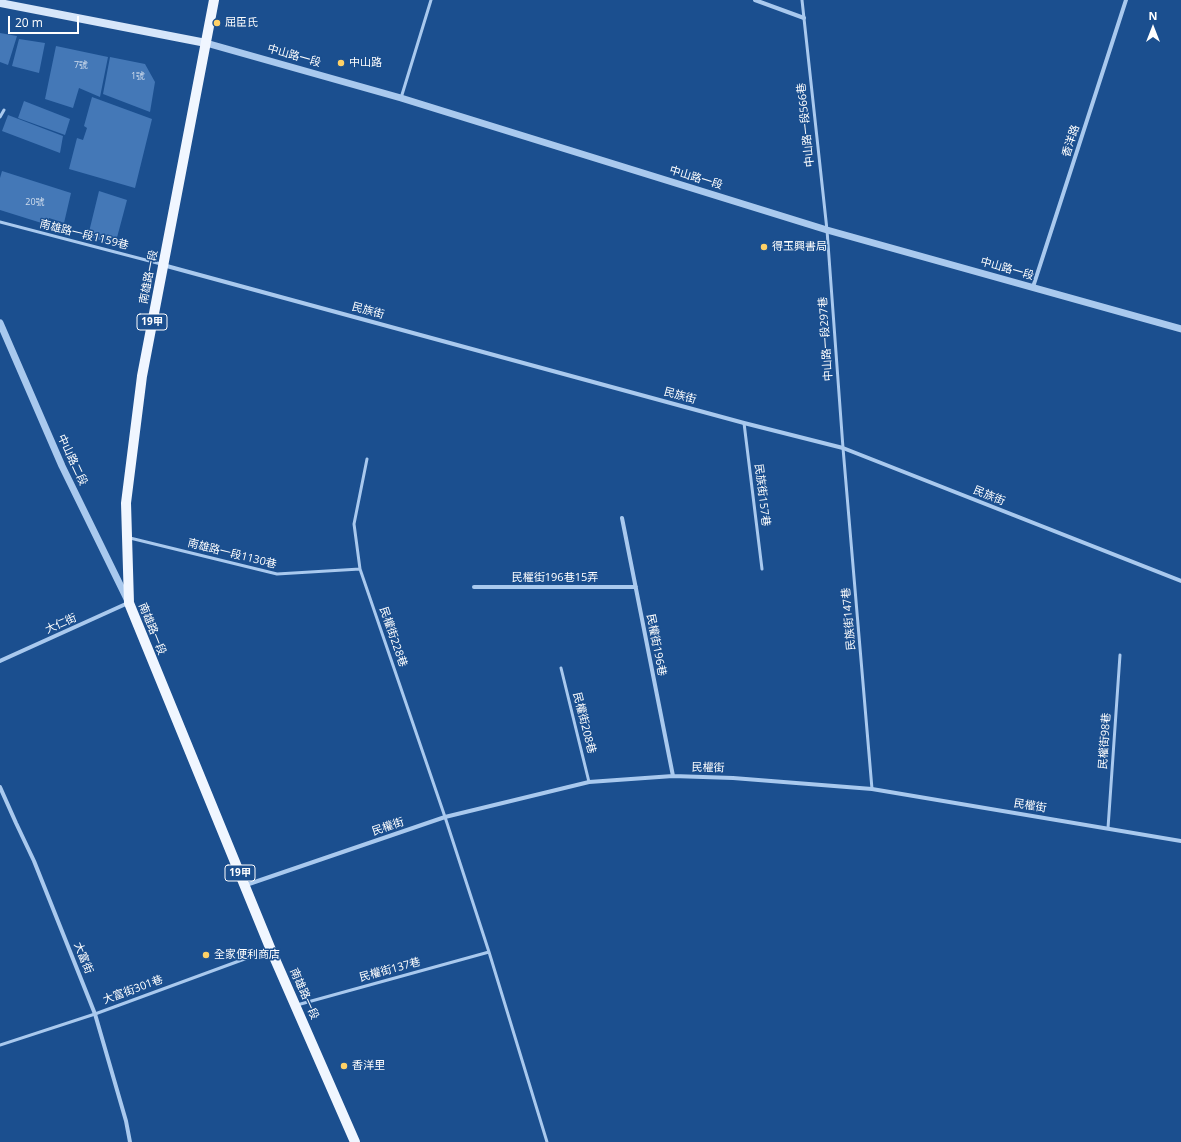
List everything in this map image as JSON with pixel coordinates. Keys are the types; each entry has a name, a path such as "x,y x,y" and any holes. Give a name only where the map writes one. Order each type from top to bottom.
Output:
{"main road":[{"name":"19甲","path":"206,43 214,0"},
{"path":"0,2 206,43"},
{"name":"南雄路一段","path":"206,43 142,376 126,504 129,603 271,950 355,1142"}],"street":[{"path":"755,0 804,18"},
{"name":"香洋路","path":"1032,287 1126,0"},
{"name":"中山路一段","path":"206,43 401,98 826,230 1181,329"},
{"name":"民族街","path":"163,264 744,423 843,448 1181,581"},
{"name":"中山路二段","path":"0,323 62,466 129,603"},
{"name":"民權街196巷","path":"622,518 673,776"},
{"name":"民權街196巷15弄","path":"474,588 636,588"},
{"name":"大仁街","path":"0,661 129,603"},
{"name":"民權街","path":"245,886 445,817 589,782 673,776 733,778 872,789 1181,841"},
{"name":"大富街","path":"0,787 34,861 95,1014 126,1121 130,1142"}],"lane":[{"path":"401,98 431,0"},
{"name":"中山路一段566巷","path":"802,0 826,230"},
{"path":"0,116 4,110"},
{"name":"南雄路一段1159巷","path":"0,222 163,264"},
{"name":"中山路一段297巷","path":"826,230 843,448"},
{"name":"民族街157巷","path":"744,423 762,569"},
{"name":"民族街147巷","path":"843,448 872,789"},
{"name":"民權街228巷","path":"367,458 354,524 360,569 445,817"},
{"name":"南雄路一段1130巷","path":"126,537 277,574 360,569"},
{"name":"民權街98巷","path":"1108,828 1120,655"},
{"name":"民權街208巷","path":"561,668 589,782"},
{"path":"445,817 489,952 547,1142"},
{"name":"大富街301巷","path":"0,1044 95,1014 271,950"},
{"name":"民權街137巷","path":"296,1005 489,952"}],"building":[{"path":"0,33 17,36 8,65 0,62"},
{"path":"19,39 45,43 39,73 12,66"},
{"path":"56,46 108,57 100,97 79,88 73,108 45,99"},
{"path":"110,57 145,64 155,82 150,112 103,94"},
{"path":"92,97 152,119 135,188 69,169 77,138 83,140 87,128 84,126"},
{"path":"24,101 70,119 65,135 18,118"},
{"path":"8,115 63,136 60,153 2,131"},
{"path":"2,171 71,193 64,223 49,218 48,225 0,210 0,178"},
{"path":"99,191 127,200 115,245 88,236"}],"place":[{"name":"屈臣氏","path":"217,23"},
{"name":"中山路","path":"341,63"},
{"name":"得玉興書局","path":"764,247"},
{"name":"全家便利商店","path":"206,955"},
{"name":"香洋里","path":"344,1066"}]}
